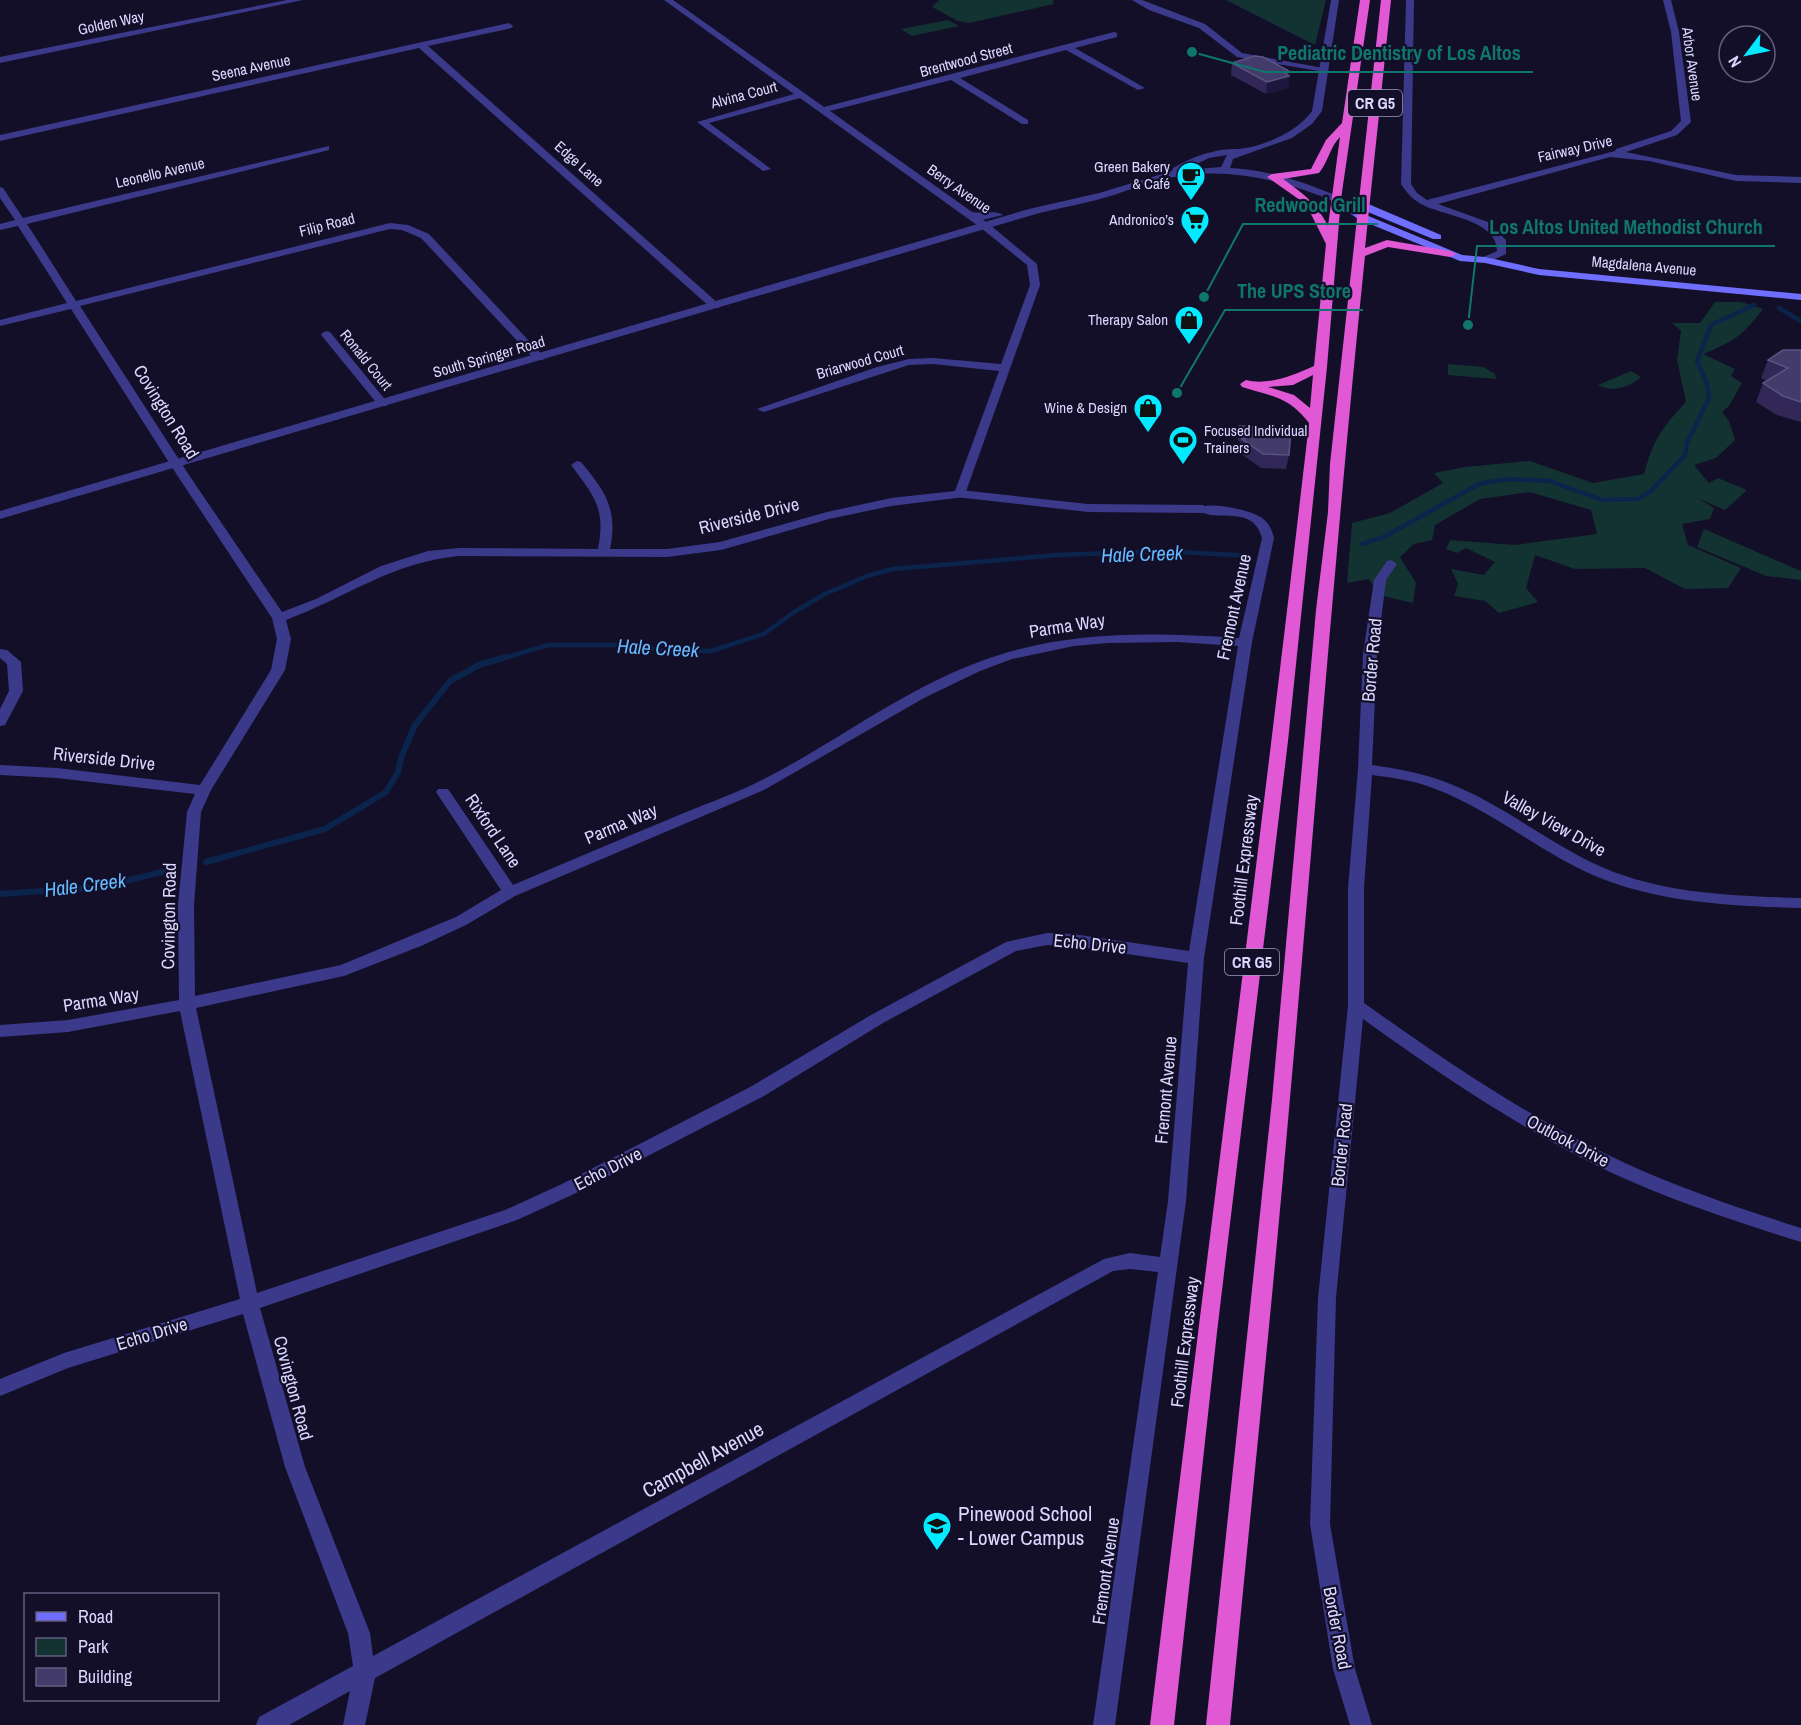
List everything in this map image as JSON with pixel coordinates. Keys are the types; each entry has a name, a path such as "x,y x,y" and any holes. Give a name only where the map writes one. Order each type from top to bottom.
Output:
{"highway":[{"name":"Foothill Expressway","path":"1162,1725 1207,1332 1280,741 1321,367 1336,199 1365,0"},
{"name":"CR G5","path":"1218,1725 1281,1100 1323,610 1335,512 1337,464 1386,0"},
{"path":"1272,177 1315,171 1321,164 1331,140 1347,124"},
{"path":"1272,177 1301,196 1314,209 1331,243"},
{"path":"1358,255 1387,243 1450,254"},
{"path":"1315,423 1301,405 1290,398 1246,384 1289,382 1321,367"}],"main road":[{"name":"Magdalena Avenue","path":"1336,199 1485,260"},
{"name":"Magdalena Avenue","path":"1363,211 1460,258 1485,260 1539,272 1801,297"}],"street":[{"name":"Golden Way","path":"0,60 299,0"},
{"name":"Berry Avenue","path":"668,0 971,215 1032,264 1035,285 960,494"},
{"path":"1136,0 1160,12 1206,28 1229,50 1240,55 1326,69"},
{"path":"1225,172 1229,157 1277,141 1305,128 1317,111 1326,69 1335,0"},
{"path":"1410,0 1406,184 1414,196 1428,204 1484,224 1495,232 1502,242 1502,252 1485,260"},
{"name":"Arbor Avenue","path":"1610,154 1674,133 1686,122 1676,32 1667,0"},
{"name":"Seena Avenue","path":"0,138 509,26"},
{"name":"Brentwood Street","path":"824,110 1114,34"},
{"name":"Edge Lane","path":"422,46 715,306"},
{"path":"1068,47 1141,88"},
{"path":"953,77 1025,122"},
{"name":"Alvina Court","path":"766,170 702,122 802,95"},
{"name":"Leonello Avenue","path":"0,226 326,148"},
{"path":"1164,176 1194,160 1224,151 1244,151"},
{"name":"Fairway Drive","path":"1428,204 1610,154 1633,154 1716,174 1772,182 1801,180"},
{"name":"South Springer Road","path":"0,515 986,226 1005,225 1022,220 1024,214 1092,198 1164,176 1190,171 1272,177 1298,183 1336,199"},
{"name":"Covington Road","path":"0,190 176,464 279,618 284,639 278,670 204,790 194,812 186,905 187,1004 250,1304 295,1467 359,1633 365,1673 354,1725"},
{"path":"971,215 992,217 1009,212 1024,214"},
{"name":"Filip Road","path":"0,323 379,228 404,227 425,236 539,358"},
{"name":"Ronald Court","path":"326,334 383,404"},
{"name":"Briarwood Court","path":"763,409 881,369 909,362 933,360 1005,368"},
{"path":"577,465 592,482 606,509 608,529 603,553"},
{"name":"Riverside Drive","path":"279,618 321,602 385,569 428,555 459,552 667,553 721,546 827,516 891,502 960,494 1088,508 1203,509"},
{"name":"Fremont Avenue","path":"1104,1725 1177,1201 1196,958 1245,642 1268,538 1268,530 1261,522 1248,516 1231,511 1203,509"},
{"name":"Border Road","path":"1361,1725 1344,1669 1320,1524 1327,1295 1356,1006 1356,888 1365,769 1370,654 1380,580 1391,564"},
{"name":"Parma Way","path":"0,1031 68,1026 187,1004 344,970 425,938 461,921 510,892 769,782 928,691 976,667 1049,645 1077,641 1141,636 1245,642"},
{"path":"0,722 16,691 14,662 2,653"},
{"name":"Valley View Drive","path":"1365,769 1420,778 1464,796 1575,861 1636,885 1710,899 1801,903"},
{"name":"Riverside Drive","path":"0,770 57,773 204,790"},
{"name":"Rixford Lane","path":"443,792 510,892"},
{"name":"Echo Drive","path":"0,1388 64,1361 250,1304 511,1215 568,1190 758,1091 877,1019 1012,946 1030,941 1065,940 1196,958"},
{"name":"Outlook Drive","path":"1356,1006 1471,1085 1547,1131 1607,1162 1690,1199 1801,1235"},
{"name":"Campbell Avenue","path":"267,1725 1110,1264 1130,1261 1168,1264"}],"green space":[{"path":"939,0 1053,0 1054,4 969,23 958,21 932,7"},
{"path":"1226,0 1326,0 1315,45"},
{"path":"948,20 959,26 912,36 901,29"},
{"path":"1715,302 1741,302 1763,309 1737,337 1703,354 1735,369 1731,376 1742,383 1729,406 1722,412 1729,421 1735,440 1716,458 1694,465 1709,483 1718,478 1747,490 1725,510 1697,498 1714,508 1710,519 1682,524 1688,545 1741,568 1728,588 1685,589 1645,568 1575,569 1535,555 1526,588 1538,602 1499,613 1485,601 1454,596 1458,584 1451,569 1484,575 1495,562 1466,548 1457,553 1446,549 1450,540 1515,545 1597,534 1591,510 1530,492 1480,499 1435,525 1432,540 1414,544 1400,557 1416,583 1413,603 1379,595 1369,579 1347,583 1352,523 1390,513 1443,483 1434,473 1465,467 1530,461 1593,483 1644,474 1659,435 1686,402 1677,360 1681,331 1672,323 1700,323"},
{"path":"1448,364 1483,367 1495,374 1496,379 1448,375"},
{"path":"1631,371 1641,377 1632,384 1615,389 1598,385"},
{"path":"1704,529 1801,571 1801,580 1766,576 1697,547"}],"building":[{"path":"1255,56 1263,57 1287,70 1290,72 1285,73 1289,76 1267,82 1232,63"},
{"path":"1783,350 1801,350 1801,402 1783,396 1763,383 1788,368 1768,360"},
{"path":"1240,426 1291,430 1289,455 1263,454 1242,439 1252,435"}],"waterway":[{"name":"Hale Creek","path":"1362,544 1384,537 1479,484 1508,479 1550,481 1602,500 1638,499 1651,491 1685,455 1687,443 1709,398 1707,384 1697,361 1711,325 1754,305"},
{"name":"Hale Creek","path":"1779,308 1801,321"},
{"name":"Hale Creek","path":"501,659 548,645 625,645 661,650 711,651 764,634 794,612 825,594 867,576 893,569 1058,555 1163,551 1250,556"},
{"name":"Hale Creek","path":"206,862 325,829 386,792 398,772 401,758 415,725 450,681 479,665 506,657"},
{"name":"Hale Creek","path":"0,894 101,887 170,870"}],"place":[{"name":"Pediatric Dentistry of Los Altos","path":"1192,52"},
{"name":"Green Bakery & Café","path":"1191,202"},
{"name":"Andronico’s","path":"1195,246"},
{"name":"Redwood Grill","path":"1204,297"},
{"name":"Los Altos United Methodist Church","path":"1468,325"},
{"name":"Therapy Salon","path":"1189,346"},
{"name":"The UPS Store","path":"1177,393"},
{"name":"Wine & Design","path":"1148,434"},
{"name":"Focused Individual Trainers","path":"1183,466"},
{"name":"Pinewood School - Lower Campus","path":"937,1552"}]}
